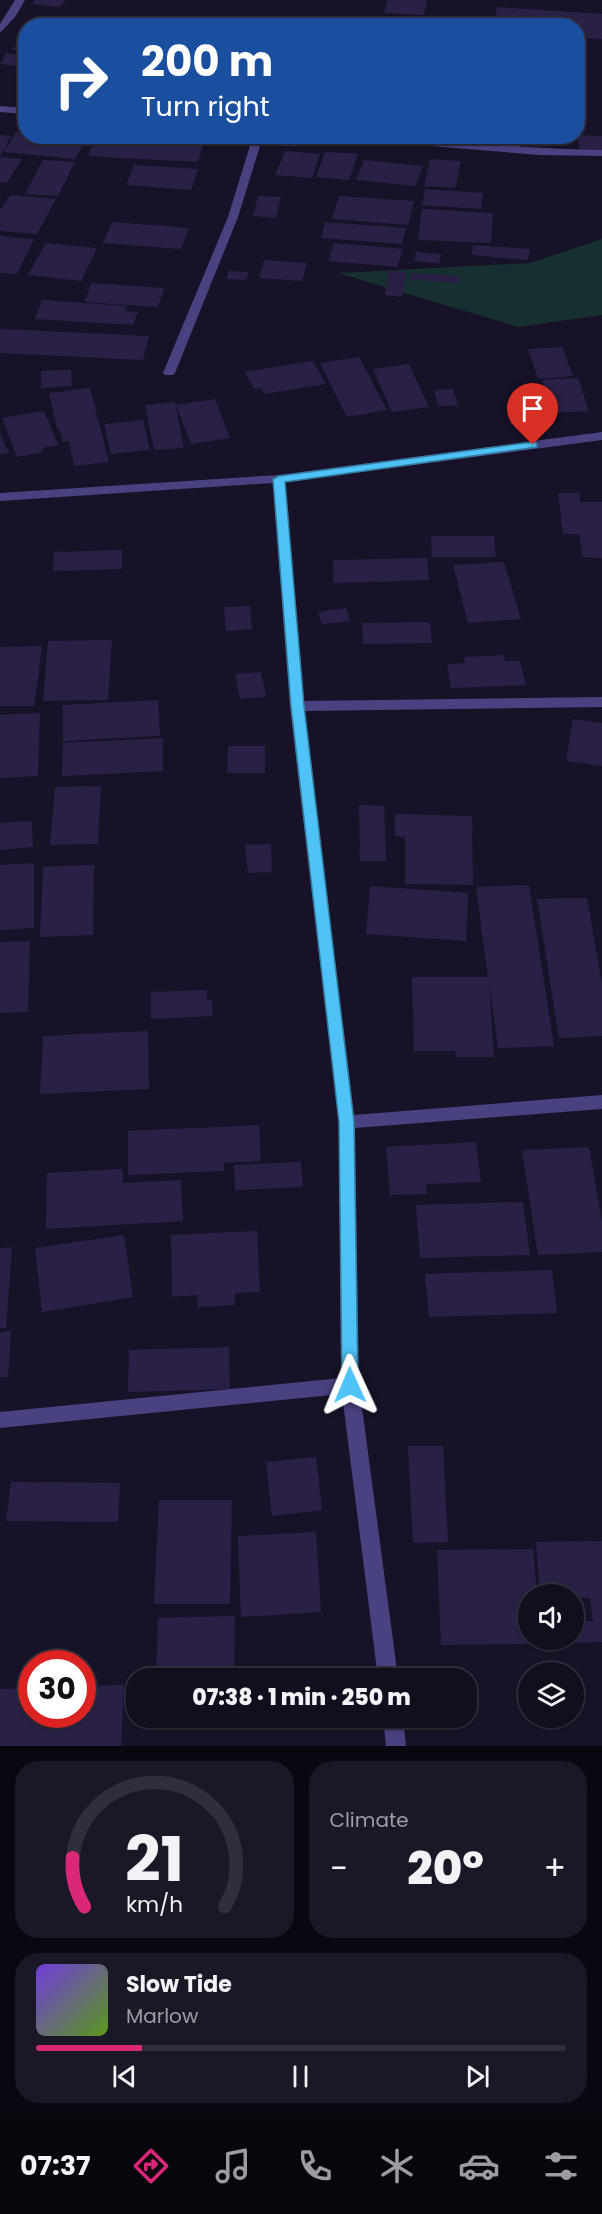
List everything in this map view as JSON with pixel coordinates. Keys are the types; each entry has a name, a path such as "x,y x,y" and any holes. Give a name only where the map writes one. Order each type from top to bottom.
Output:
{"street":[{"path":"0,30 20,0"},
{"path":"0,109 18,110"},
{"path":"169,373 233,217 256,144"},
{"path":"442,144 538,152 602,153"},
{"path":"0,497 279,479 602,436"},
{"path":"279,479 297,706 346,1122 350,1385 387,1668"},
{"path":"297,706 602,702"},
{"path":"346,1122 602,1102"},
{"path":"0,1420 350,1385"},
{"path":"394,1728 396,1746"}],"green space":[{"path":"602,239 602,315 518,327 338,273 530,263"}],"building":[{"path":"35,0 66,0 60,7 32,4"},
{"path":"388,0 427,0 424,15 384,13"},
{"path":"497,7 602,14 602,39 585,38 585,18 495,18"},
{"path":"18,43 18,50 12,50"},
{"path":"6,53 18,55 18,66 0,64"},
{"path":"16,132 18,132 18,144 84,144 75,159 4,152"},
{"path":"0,135 11,136 0,157"},
{"path":"585,135 602,136 602,151 579,150 579,144 585,144"},
{"path":"93,144 203,144 198,162 88,156"},
{"path":"285,151 320,154 312,178 275,175"},
{"path":"325,152 358,154 349,180 316,177"},
{"path":"0,157 22,159 7,183 0,182"},
{"path":"430,159 461,161 455,188 424,186"},
{"path":"43,160 75,162 58,196 25,194"},
{"path":"364,160 423,166 415,186 356,180"},
{"path":"134,165 198,169 191,190 126,185"},
{"path":"425,189 483,193 481,209 422,205"},
{"path":"10,195 56,199 37,234 0,231 0,208"},
{"path":"258,196 281,197 276,218 253,216"},
{"path":"339,196 414,201 408,225 332,219"},
{"path":"422,209 493,213 491,243 418,240"},
{"path":"112,222 189,228 181,249 103,243"},
{"path":"325,222 406,228 402,244 321,238"},
{"path":"0,236 34,239 17,274 0,273"},
{"path":"46,243 97,248 81,281 28,275"},
{"path":"334,243 403,249 397,267 328,261"},
{"path":"473,245 530,249 528,260 472,255"},
{"path":"416,252 441,254 439,263 414,261"},
{"path":"264,260 307,263 302,281 259,278"},
{"path":"228,271 248,272 247,280 227,279"},
{"path":"389,271 406,272 402,297 385,295"},
{"path":"411,273 460,276 459,283 410,280"},
{"path":"91,283 164,288 158,307 85,302"},
{"path":"42,300 127,306 125,311 138,312 133,325 35,319"},
{"path":"0,329 149,336 143,360 0,353"},
{"path":"562,347 573,376 538,379 528,349"},
{"path":"359,357 387,410 347,417 320,363"},
{"path":"313,361 326,384 264,394 261,388 254,389 245,372"},
{"path":"409,364 429,407 392,412 373,369"},
{"path":"71,370 72,386 41,388 41,371"},
{"path":"578,378 589,411 552,413 542,380"},
{"path":"90,388 109,462 74,466 69,441 63,442 59,428 57,428 49,393"},
{"path":"453,389 458,405 438,406 434,390"},
{"path":"215,399 230,438 191,444 176,405"},
{"path":"175,402 184,448 154,450 145,405"},
{"path":"44,411 58,445 42,448 44,452 17,457 2,418"},
{"path":"143,420 150,450 111,454 104,424"},
{"path":"0,433 9,453 0,455"},
{"path":"558,493 579,493 580,502 602,502 602,558 583,557 579,534 563,534"},
{"path":"431,536 494,536 496,557 432,557"},
{"path":"122,550 122,569 53,571 54,552"},
{"path":"427,558 429,580 334,583 333,560"},
{"path":"504,562 521,619 468,623 453,565"},
{"path":"250,606 252,629 226,631 224,607"},
{"path":"346,608 350,621 322,624 318,612"},
{"path":"430,622 432,643 363,644 362,623"},
{"path":"112,640 108,700 43,701 48,641"},
{"path":"42,646 34,706 0,706 0,647"},
{"path":"504,655 505,661 520,661 526,685 451,688 447,664 465,663 464,657"},
{"path":"261,672 266,697 240,699 235,674"},
{"path":"158,700 160,736 63,741 63,705"},
{"path":"40,713 38,776 0,778 0,715"},
{"path":"573,719 602,723 602,766 566,761"},
{"path":"163,738 163,771 62,776 63,743"},
{"path":"228,746 265,746 265,773 227,773"},
{"path":"101,786 98,844 50,845 55,787"},
{"path":"359,805 384,806 386,861 360,861"},
{"path":"395,814 472,816 473,885 405,884 405,837 395,836"},
{"path":"32,821 33,847 0,850 0,823"},
{"path":"271,844 272,872 248,873 245,845"},
{"path":"34,863 34,928 0,930 0,865"},
{"path":"94,865 93,935 40,937 43,867"},
{"path":"529,885 554,1046 498,1048 489,981 494,1057 456,1057 455,1051 414,1051 412,977 488,977 476,887"},
{"path":"370,886 468,893 466,941 366,934"},
{"path":"587,898 602,985 602,1036 559,1038 537,899"},
{"path":"30,941 28,1012 0,1013 0,942"},
{"path":"207,990 207,1000 212,1000 213,1016 151,1019 151,992"},
{"path":"148,1031 149,1089 40,1094 43,1036"},
{"path":"259,1125 261,1161 224,1163 224,1171 128,1175 128,1131"},
{"path":"476,1142 481,1182 426,1184 427,1194 390,1195 386,1147"},
{"path":"589,1147 602,1221 602,1252 538,1255 522,1150"},
{"path":"301,1162 303,1187 235,1190 234,1165"},
{"path":"123,1169 123,1183 181,1180 183,1221 46,1229 47,1173"},
{"path":"523,1202 530,1255 420,1258 416,1205"},
{"path":"257,1231 260,1292 235,1293 235,1305 198,1307 197,1295 172,1297 171,1235"},
{"path":"124,1235 133,1297 42,1312 35,1248"},
{"path":"12,1247 6,1328 0,1328 0,1248"},
{"path":"552,1270 557,1313 429,1317 425,1274"},
{"path":"11,1331 8,1377 0,1377 0,1332"},
{"path":"229,1347 230,1389 128,1392 129,1350"},
{"path":"408,1446 443,1446 448,1542 413,1543"},
{"path":"316,1457 322,1510 272,1516 266,1462"},
{"path":"11,1482 120,1483 118,1522 6,1521"},
{"path":"159,1500 232,1500 230,1604 154,1604"},
{"path":"316,1532 321,1612 241,1617 238,1536"},
{"path":"602,1541 602,1642 584,1642 584,1621 593,1621 590,1598 584,1598 584,1584 539,1584 536,1542"},
{"path":"533,1549 536,1584 518,1584 518,1644 441,1645 437,1550"},
{"path":"235,1616 234,1668 156,1668 158,1618"},
{"path":"124,1685 121,1746 0,1746 0,1689 18,1688 18,1728 96,1728 96,1686"},
{"path":"154,1728 233,1728 154,1730"}],"route":[{"path":"350,1385 346,1122 297,706 279,479 533,445"}]}
